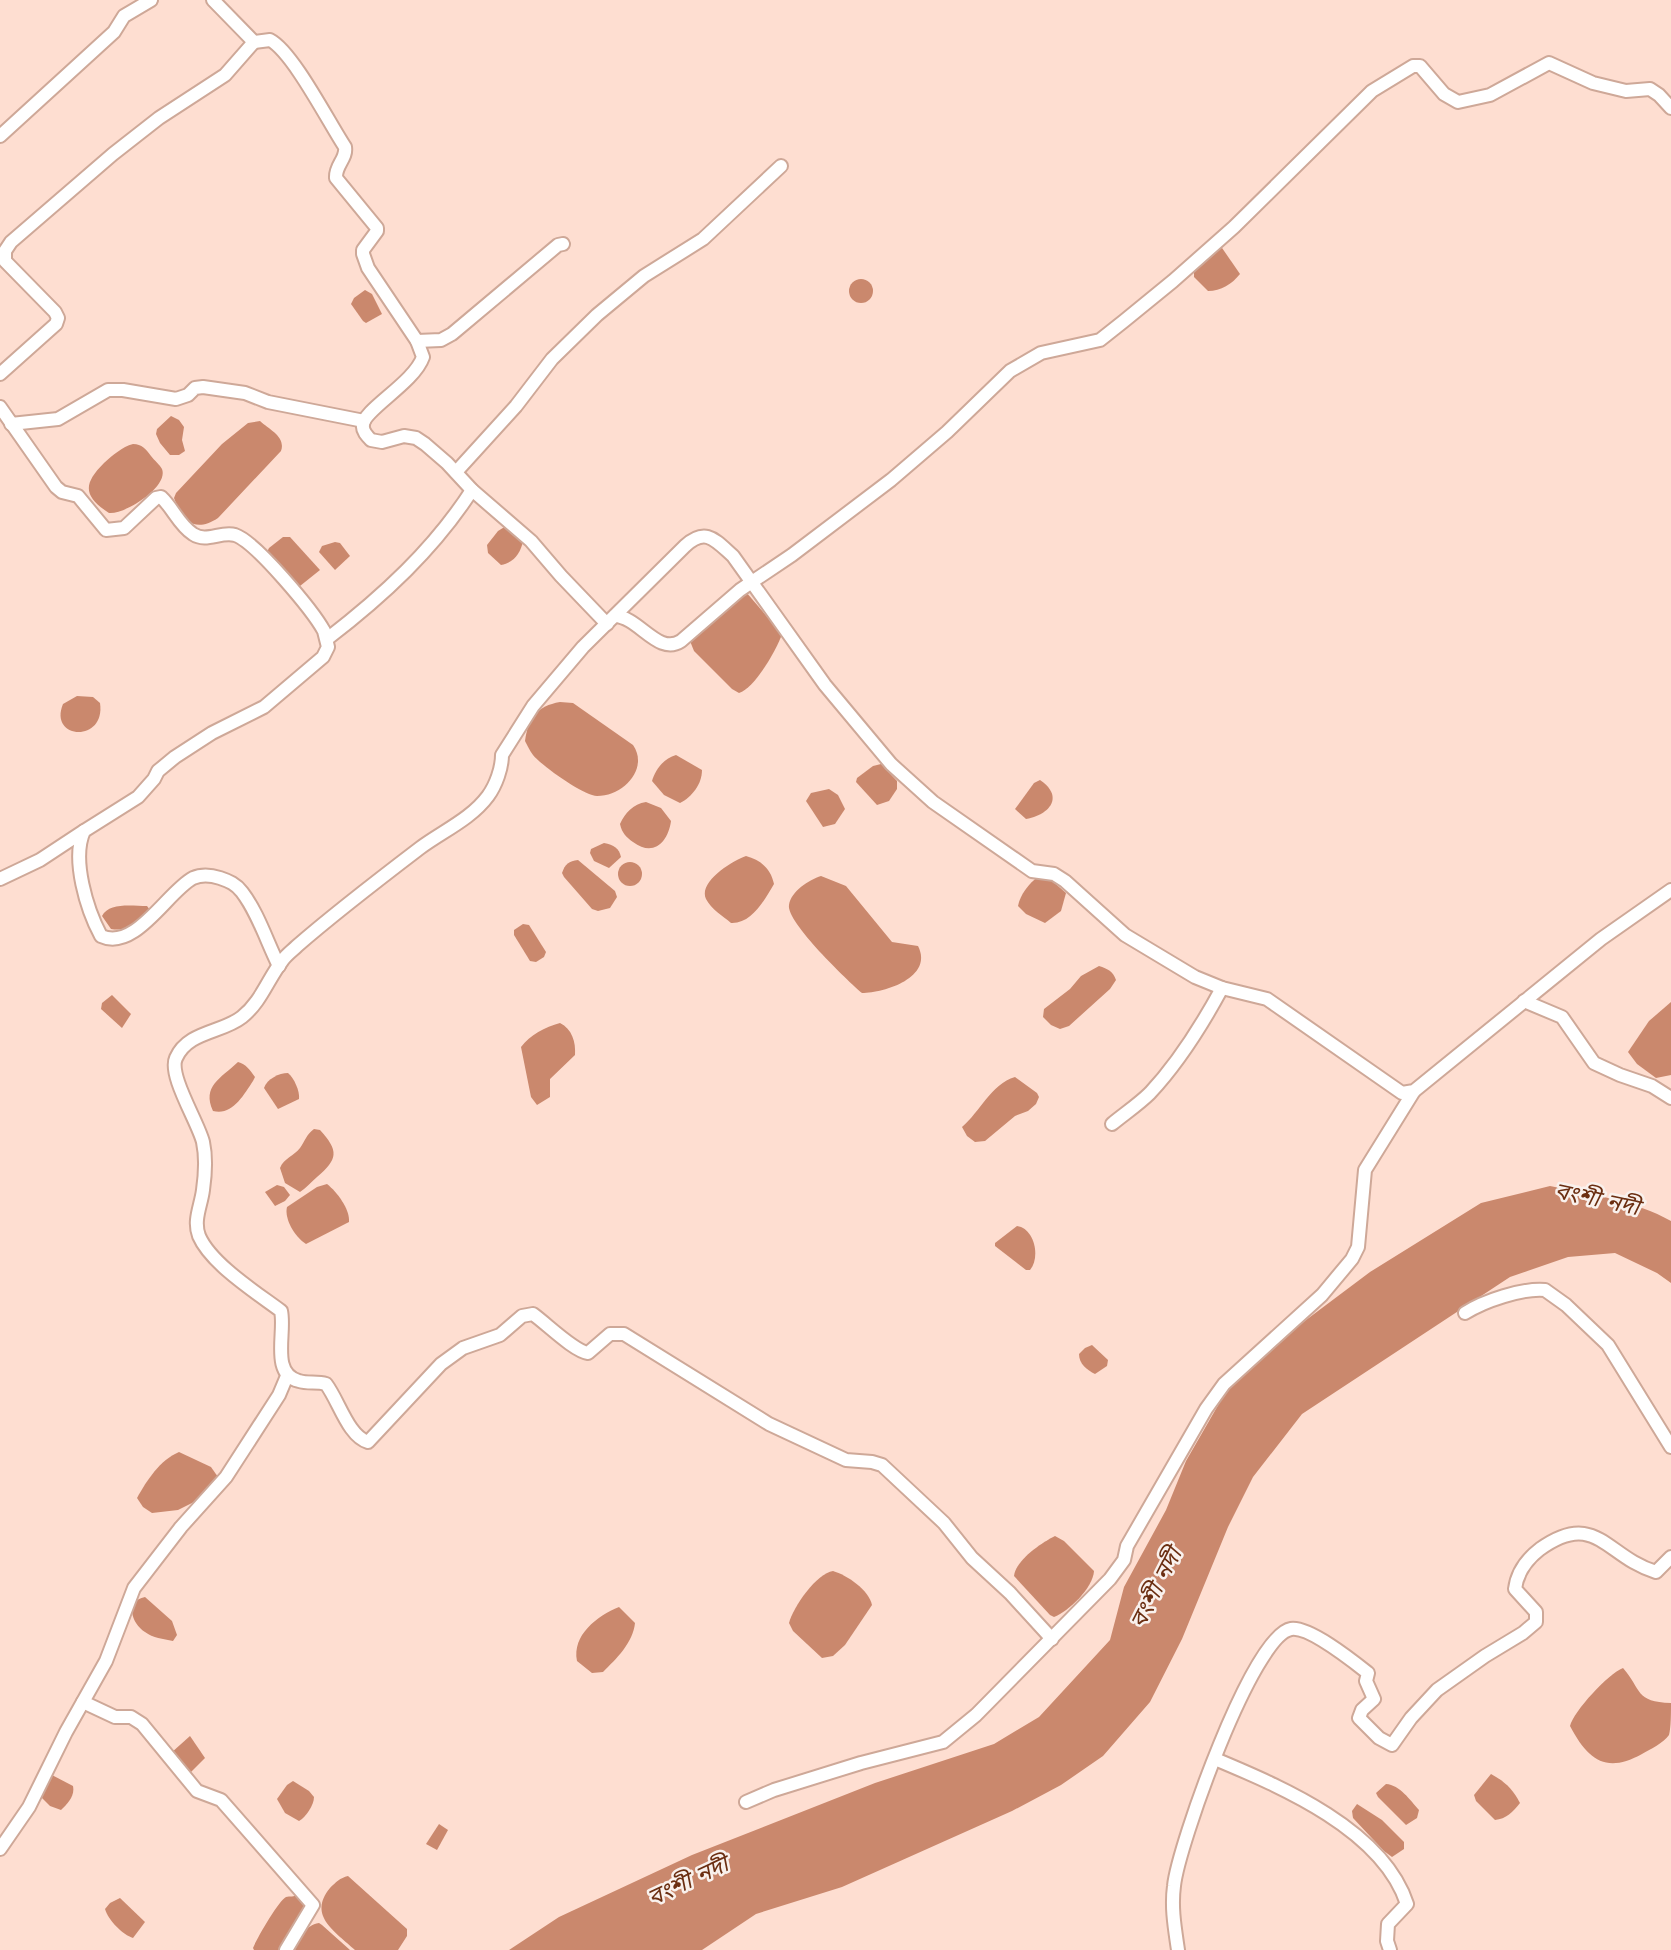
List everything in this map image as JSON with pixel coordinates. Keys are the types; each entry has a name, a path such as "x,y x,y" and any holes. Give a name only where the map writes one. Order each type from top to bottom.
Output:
{"street":[{"path":"0,136 114,32 124,16 151,0"},
{"path":"213,0 254,42"},
{"path":"0,374 56,324 58,318 5,261 5,251 10,242 159,118 225,75 254,42 270,40 279,47 317,100 345,147 344,155 335,170 336,177 377,228 363,250 364,259 417,341 423,357 419,368 409,380 373,410 362,427 371,440 382,442 404,436 416,438 531,541 561,576 611,620 626,618 665,645 671,646 687,636 752,581 792,555 891,480 947,432 1010,371 1041,353 1100,340 1234,227 1372,91 1413,66 1420,66 1444,93 1458,102 1490,94 1549,63 1593,83 1626,91 1650,89 1671,108"},
{"path":"456,472 516,406 552,359 597,315 644,276 703,239 781,166"},
{"path":"417,341 441,340 452,334 558,244 563,244"},
{"path":"11,424 58,419 108,390 123,390 176,400 188,396 195,388 204,387 245,393 268,402 364,421"},
{"path":"0,407 56,487 62,492 78,496 106,530 124,528 161,496 183,526 195,536 205,538 231,534 245,539 321,625 328,647 323,657 264,707 212,733 175,757 158,771 155,779 138,797 40,860 0,879"},
{"path":"327,639 405,573 452,521 472,490"},
{"path":"1052,1639 1010,1593 972,1558 944,1523 882,1465 846,1460 769,1424 624,1334 610,1334 588,1353 578,1351 533,1314 522,1316 500,1335 463,1348 441,1364 368,1441 363,1440 355,1433 327,1384 300,1382 287,1376 282,1368 284,1321 281,1311 236,1278 210,1252 200,1237 196,1220 203,1190 203,1142 178,1082 174,1062 185,1045 242,1017 262,995 282,960 422,846 468,816 489,795 502,764 502,755 533,706 583,647 685,546 704,535 715,540 733,556 825,685 891,764 933,802 1032,871 1054,874 1065,881 1125,935 1195,977 1222,988 1266,999 1397,1090 1405,1094 1414,1091"},
{"path":"84,831 80,838 80,871 92,918 101,936 115,939 135,929 151,918 192,878 211,875 233,882 243,893 279,966"},
{"path":"746,1802 811,1778 943,1742 976,1715 1110,1579 1124,1560 1127,1546 1206,1409 1224,1384 1322,1295 1352,1259 1358,1247 1361,1189 1365,1170 1414,1091 1608,934 1671,890"},
{"path":"1112,1124 1148,1095 1160,1081 1180,1056 1222,988"},
{"path":"1524,1002 1562,1017 1594,1063 1652,1086 1671,1098"},
{"path":"1465,1313 1474,1307 1520,1292 1545,1290 1566,1305 1608,1345 1671,1447"},
{"path":"0,1849 29,1807 106,1661 134,1588 181,1527 226,1477 279,1395 287,1376"},
{"path":"1178,1950 1173,1916 1174,1886 1180,1856 1215,1759 1256,1666 1277,1635 1291,1629 1301,1631 1336,1648 1368,1673 1366,1681 1374,1699 1362,1710 1359,1717 1379,1738 1392,1745 1398,1740 1410,1718 1437,1690 1536,1622 1536,1612 1515,1590 1516,1579 1527,1562 1549,1542 1560,1535 1585,1533 1645,1569 1656,1572 1671,1557"},
{"path":"83,1702 115,1717 131,1717 142,1724 197,1791 221,1800 313,1905 286,1950"},
{"path":"1215,1759 1292,1793 1375,1850 1400,1887 1407,1904 1388,1924 1387,1941 1390,1950"}],"water":[{"path":"1220,245 1240,274 1226,286 1208,291 1194,277 1194,267"},
{"path":"861,279 870,282 873,291 870,300 861,303 852,300 849,291 852,282"},
{"path":"365,290 372,294 382,314 366,323 351,304 354,298"},
{"path":"171,416 179,420 184,427 182,440 185,451 179,455 170,455 156,434 157,429"},
{"path":"260,421 279,438 281,451 218,518 203,525 191,523 181,513 174,498 176,493 222,444 248,423"},
{"path":"133,444 145,449 161,467 162,476 159,484 144,499 125,509 109,513 94,501 90,495 89,484 104,463 121,449"},
{"path":"506,526 523,541 516,556 501,565 488,553 487,545 498,531"},
{"path":"283,537 290,537 320,570 295,590 267,552"},
{"path":"340,543 350,556 335,570 319,552 322,546"},
{"path":"746,592 782,634 758,676 739,693 694,651 690,641"},
{"path":"77,696 93,697 100,703 100,716 95,725 78,732 63,725 61,716 63,704"},
{"path":"560,702 573,703 633,745 638,763 636,771 624,786 607,795 591,795 564,780 533,755 525,741 531,720 540,710"},
{"path":"676,755 702,770 696,790 680,803 664,795 652,781 661,765"},
{"path":"881,764 897,781 897,789 889,801 877,805 856,782 857,778 873,766"},
{"path":"1040,780 1048,786 1053,799 1041,814 1026,819 1015,809 1034,783"},
{"path":"829,789 838,795 845,809 835,824 823,827 806,801 811,793"},
{"path":"646,802 661,808 671,821 667,836 653,848 633,842 620,824 630,810"},
{"path":"604,843 615,847 621,857 609,868 594,861 590,853 591,849"},
{"path":"746,856 764,866 774,884 751,915 731,923 711,906 705,892 711,879 733,862"},
{"path":"578,860 615,891 617,897 610,908 598,911 592,909 564,877 562,873 566,865"},
{"path":"630,862 641,869 642,874 635,885 630,886 619,879 618,874 625,863"},
{"path":"821,876 846,886 892,942 918,946 921,957 919,966 905,981 883,990 862,993 807,937 791,913 790,900 806,883"},
{"path":"1038,877 1050,879 1066,893 1061,911 1045,923 1026,914 1018,906 1025,890"},
{"path":"147,906 150,910 142,919 123,929 111,929 102,916 115,907"},
{"path":"523,924 529,925 546,952 544,957 536,962 530,961 514,935 514,930"},
{"path":"1099,966 1110,971 1115,977 1110,989 1069,1026 1060,1029 1051,1025 1043,1017 1044,1009 1070,989 1081,976"},
{"path":"112,995 131,1014 122,1028 101,1009 102,1003"},
{"path":"1671,1002 1671,1075 1656,1078 1637,1064 1628,1052 1649,1021"},
{"path":"560,1023 572,1036 575,1055 550,1079 550,1097 537,1105 531,1097 521,1047 538,1032"},
{"path":"238,1062 246,1066 255,1077 253,1081 231,1108 220,1112 213,1111 210,1102 211,1089 219,1078"},
{"path":"288,1073 299,1092 299,1099 278,1109 264,1088 274,1077"},
{"path":"1015,1077 1037,1093 1039,1097 1036,1104 1028,1111 1015,1116 985,1141 975,1142 967,1136 962,1127 992,1092"},
{"path":"314,1129 320,1130 326,1137 334,1155 324,1171 300,1192 285,1183 280,1168"},
{"path":"327,1184 342,1201 349,1222 306,1244 291,1227 287,1207 317,1187"},
{"path":"277,1185 284,1187 290,1195 275,1206 265,1192"},
{"name":"বংশী নদী","path":"1550,1186 1628,1203 1671,1221 1671,1283 1657,1273 1615,1253 1568,1257 1510,1277 1302,1414 1253,1477 1228,1527 1182,1639 1150,1702 1103,1756 1061,1785 1012,1811 842,1887 756,1914 702,1950 509,1950 559,1917 692,1855 875,1783 994,1744 1039,1717 1110,1640 1124,1587 1166,1510 1186,1461 1228,1388 1278,1341 1370,1272 1481,1203"},
{"path":"1017,1226 1028,1232 1034,1244 1035,1258 1030,1270 1026,1270 995,1246 995,1243"},
{"path":"1092,1345 1108,1360 1107,1366 1095,1374 1084,1366 1079,1358 1085,1348"},
{"path":"179,1452 211,1467 218,1477 202,1498 178,1510 152,1513 143,1507 137,1498 160,1465"},
{"path":"1055,1536 1064,1541 1094,1571 1093,1578 1079,1598 1054,1617 1014,1576 1024,1558"},
{"path":"833,1571 857,1584 867,1594 872,1605 845,1645 833,1656 822,1658 793,1631 789,1623 806,1592 820,1578"},
{"path":"145,1597 172,1621 177,1635 173,1641 151,1636 136,1623 133,1607 139,1599"},
{"path":"619,1607 635,1623 634,1630 623,1650 603,1672 592,1673 577,1661 578,1643 595,1621"},
{"path":"1623,1668 1645,1697 1671,1703 1670,1732 1664,1741 1642,1754 1618,1763 1608,1763 1591,1755 1570,1726 1592,1694 1609,1677"},
{"path":"190,1736 205,1758 187,1776 171,1753"},
{"path":"50,1774 73,1786 72,1796 61,1810 50,1806 39,1795"},
{"path":"1491,1774 1508,1786 1520,1803 1509,1814 1495,1820 1476,1801 1474,1795"},
{"path":"293,1781 314,1797 309,1811 299,1821 285,1813 277,1799"},
{"path":"1386,1784 1400,1790 1419,1810 1417,1818 1406,1825 1378,1797 1376,1793"},
{"path":"1357,1804 1382,1820 1404,1842 1404,1849 1392,1857 1384,1851 1353,1818 1352,1811"},
{"path":"439,1824 448,1830 437,1850 426,1844"},
{"path":"348,1876 407,1929 407,1936 398,1950 355,1950 327,1923 322,1907 324,1898 334,1884"},
{"path":"297,1895 308,1904 284,1950 254,1950 258,1937 278,1905 286,1897"},
{"path":"120,1898 145,1922 133,1938 116,1926 105,1909"},
{"path":"319,1923 350,1950 295,1950 307,1929"}]}
